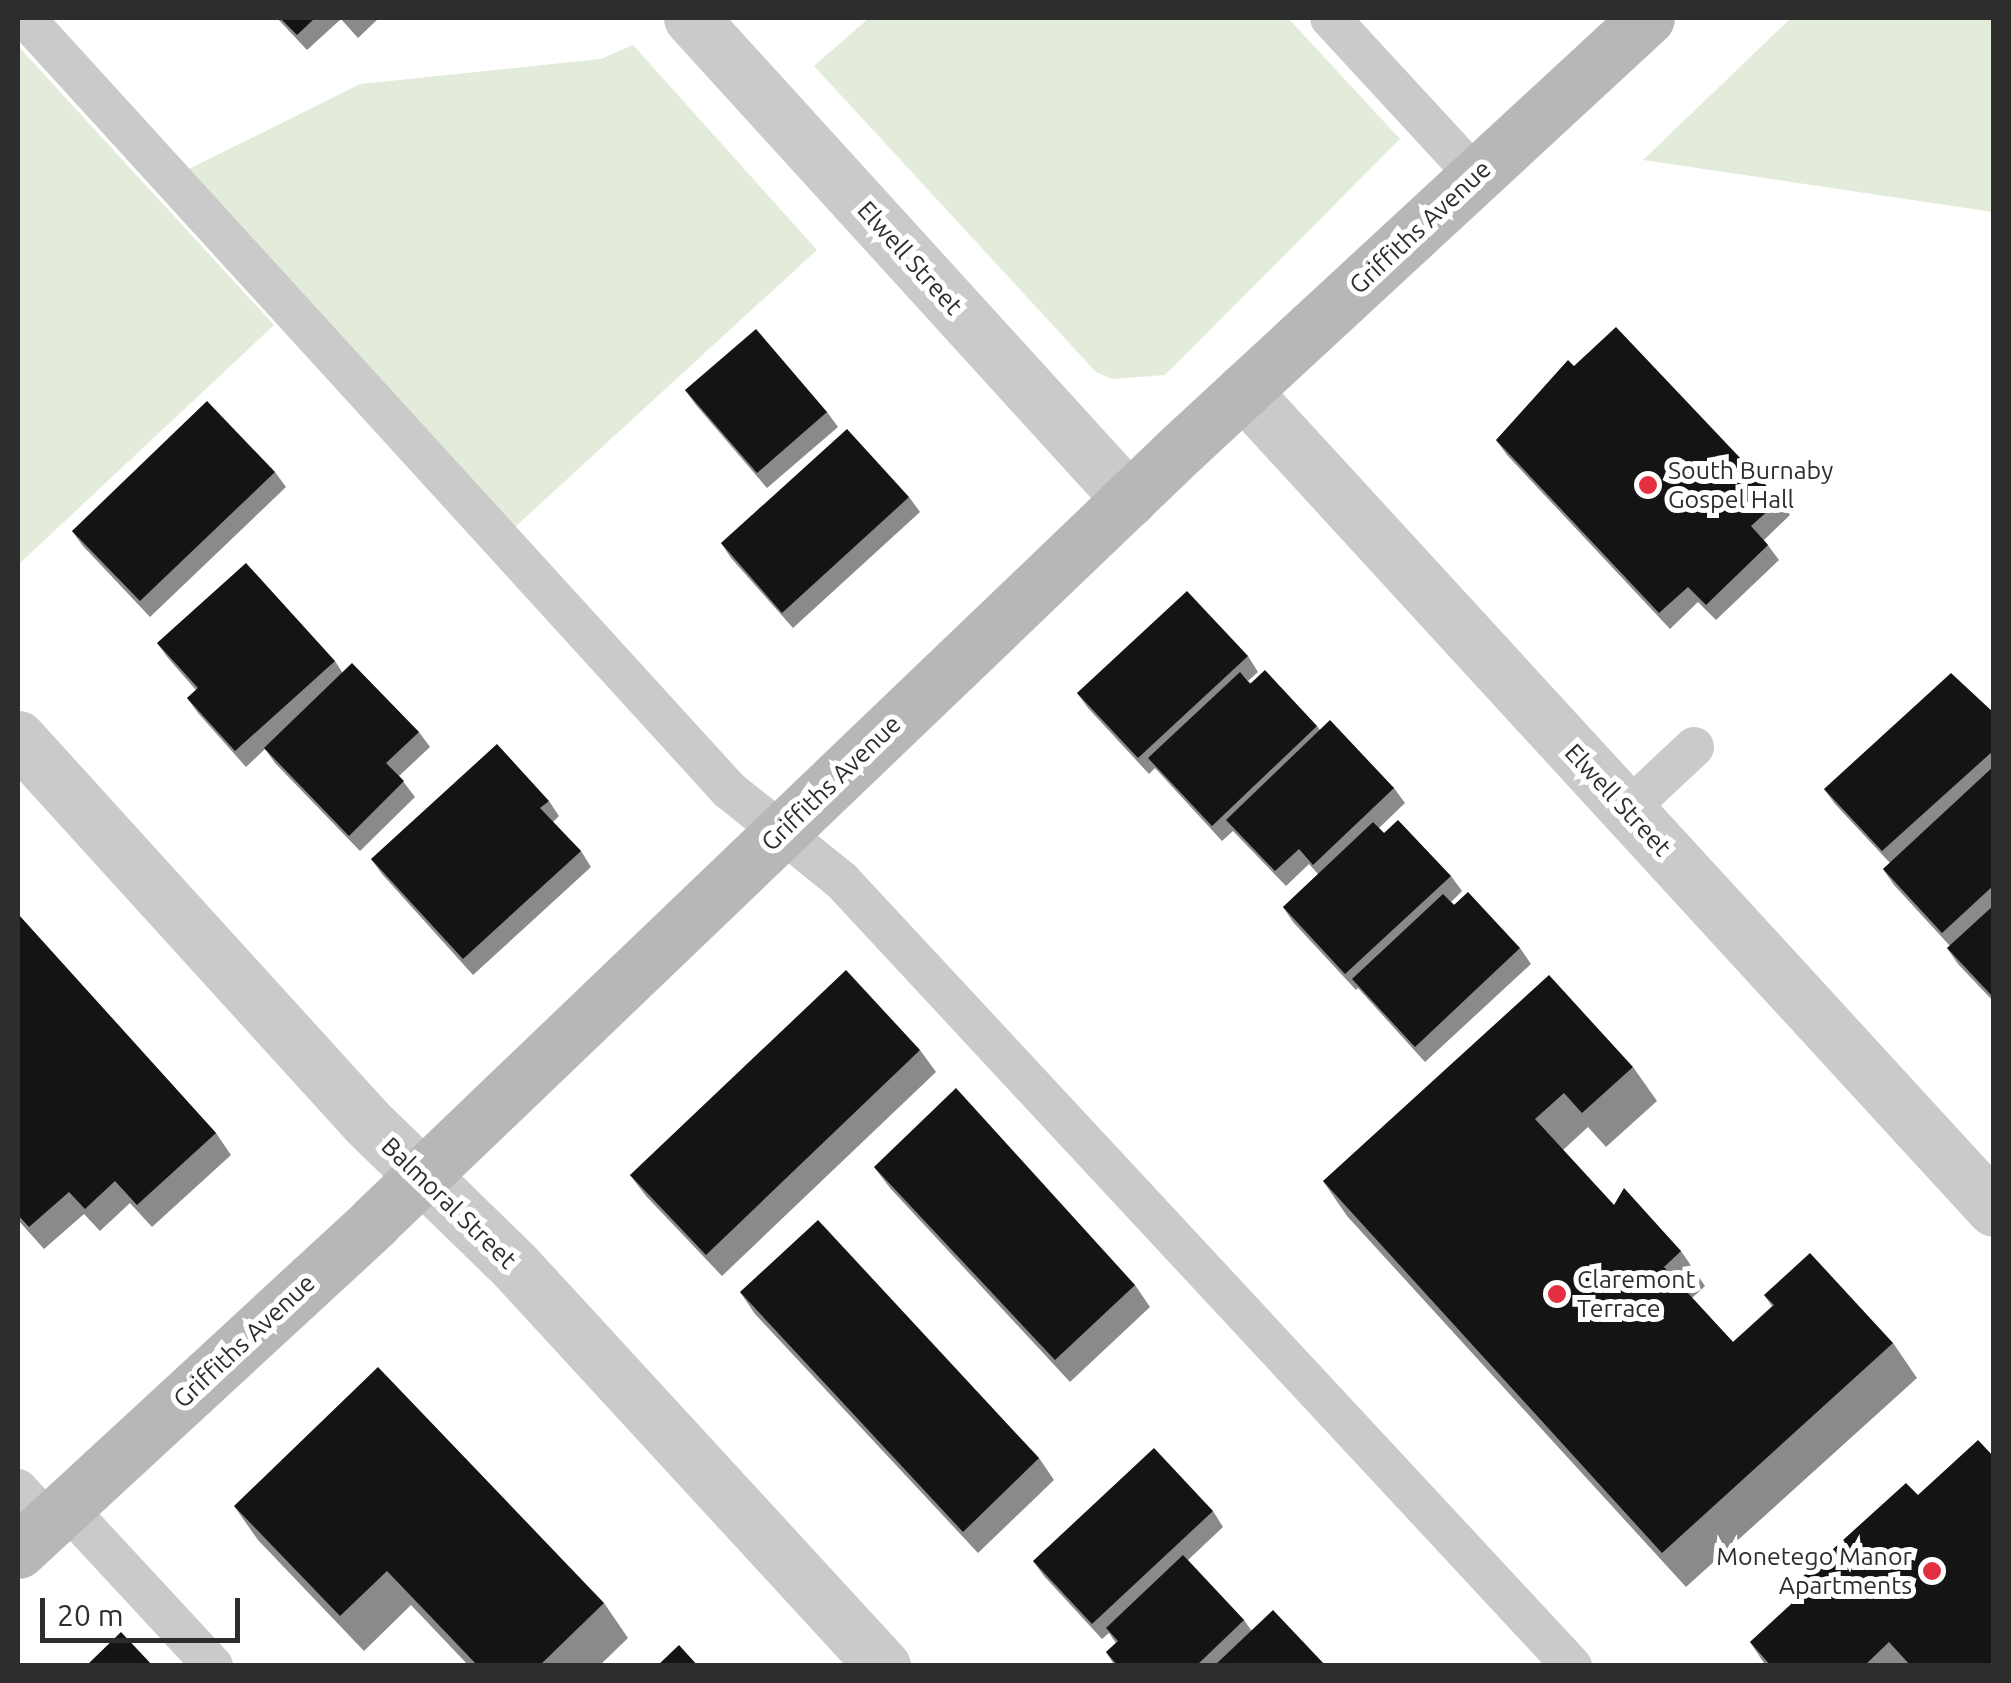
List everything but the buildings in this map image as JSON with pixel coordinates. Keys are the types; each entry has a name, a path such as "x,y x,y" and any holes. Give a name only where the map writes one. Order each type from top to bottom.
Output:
{"street":[{"name":"Elwell Street","path":"691,18 1129,498"},
{"name":"Griffiths Avenue","path":"37,1517 421,1176 1129,498 1647,18"},
{"name":"Elwell Street","path":"1244,391 1994,1208"},
{"name":"Balmoral Street","path":"18,738 421,1176 515,1266 883,1666"}],"lane":[{"path":"25,18 729,790 783,828 842,881 1572,1666"},
{"path":"1330,18 1474,175"},
{"path":"1627,810 1694,746"},
{"path":"37,1517 213,1666"}],"green space":[{"path":"869,18 1288,18 1400,139 1165,375 1112,379 1096,372 814,66"},
{"path":"1791,18 1993,18 1993,212 1643,160"},
{"path":"633,45 817,250 515,527 185,171 360,84 601,59"},
{"path":"18,46 274,325 18,565"}],"place":[{"name":"South Burnaby Gospel Hall","path":"1648,485"},
{"name":"Claremont Terrace","path":"1557,1294"},
{"name":"Monetego Manor Apartments","path":"1932,1571"}]}
